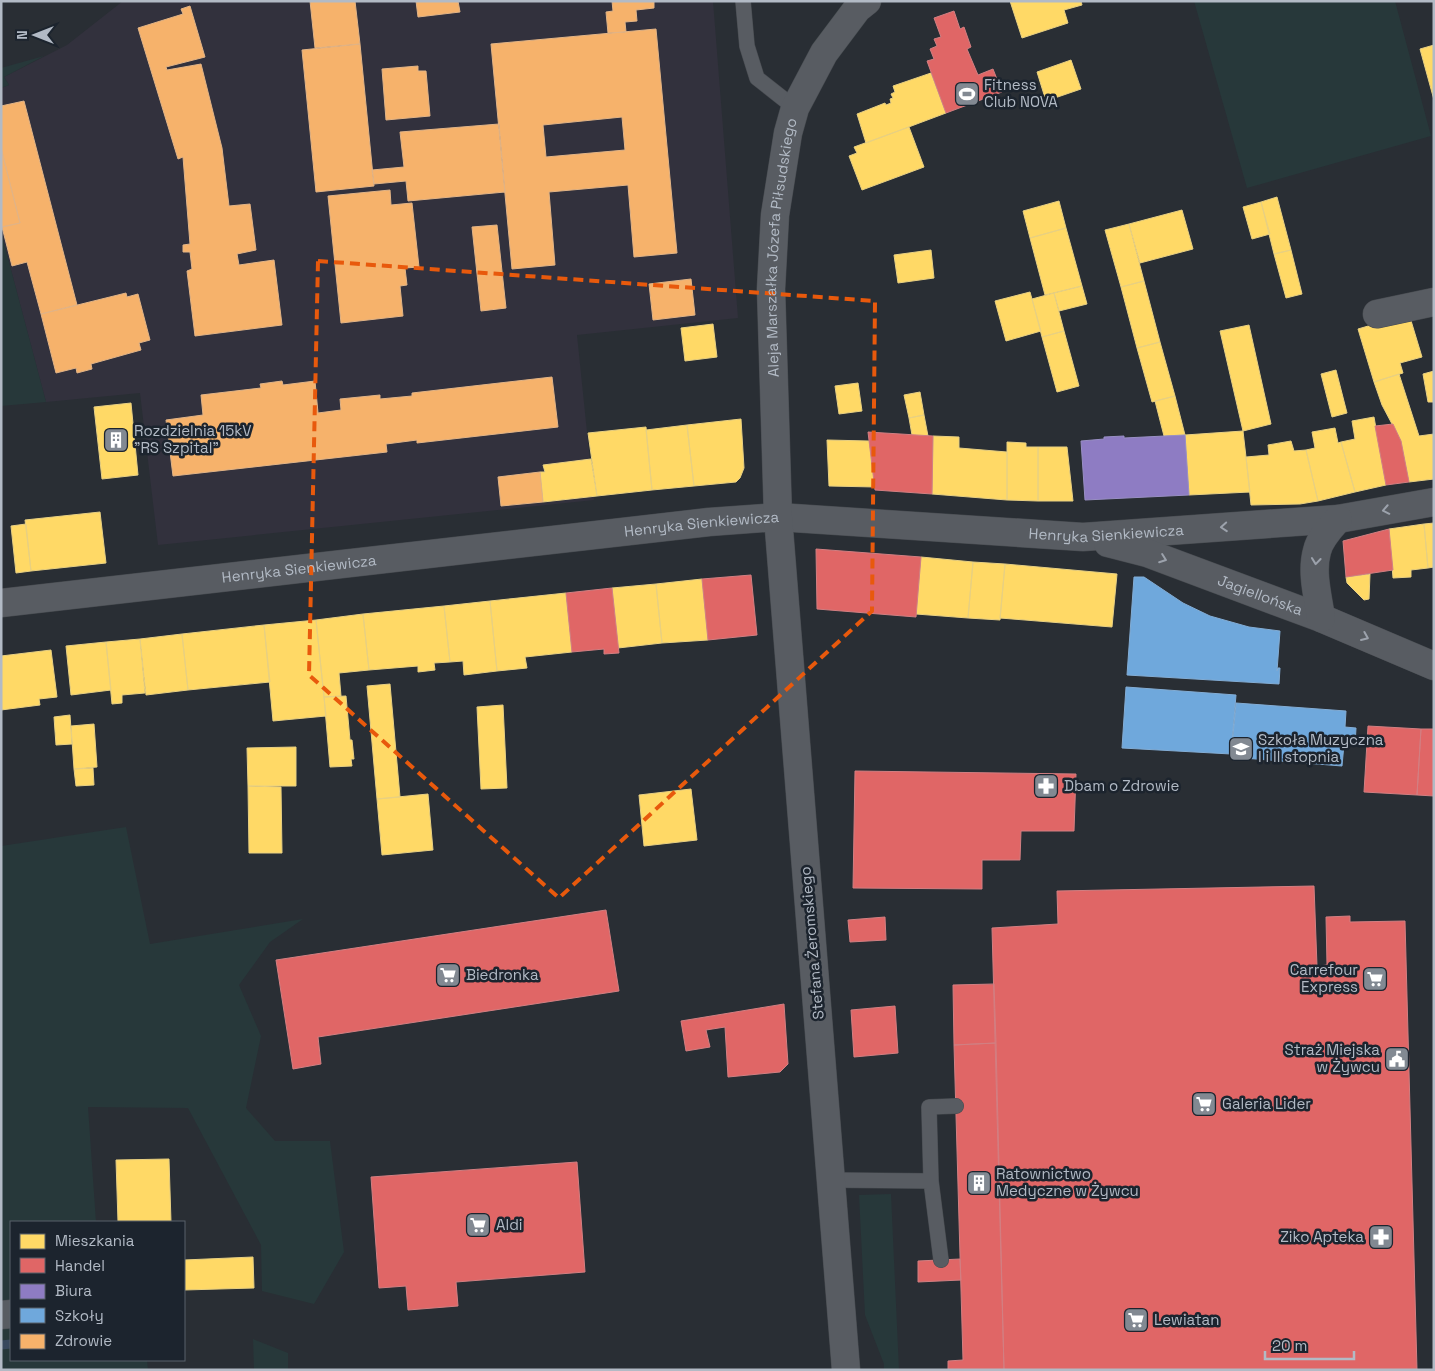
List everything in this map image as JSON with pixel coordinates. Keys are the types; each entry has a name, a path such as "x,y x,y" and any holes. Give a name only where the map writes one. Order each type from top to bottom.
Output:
{"street":[{"name":"Aleja Marszałka Józefa Piłsudskiego","path":"778,517 771,289 775,215 788,133 795,108 824,53 857,9 867,1"},
{"path":"1377,314 1434,302"},
{"name":"Henryka Sienkiewicza","path":"1,603 695,524 778,517 1083,537 1338,519 1434,502"},
{"name":"Stefana Żeromskiego","path":"778,517 846,1370"},
{"path":"1321,618 1315,569 1317,551 1326,533 1338,519"},
{"name":"Jagiellońska","path":"1083,537 1147,553 1321,618 1434,666"}],"lane":[{"path":"743,1 747,46 757,78 795,108"},
{"path":"941,1260 931,1181 929,1107 956,1106"},
{"path":"830,1180 931,1181"}],"highlighted area":[{"path":"318,261 875,301 872,611 559,898 309,675"}],"shaded area":[{"path":"123,1 713,1 738,318 577,335 594,500 158,545 140,393 46,402 1,232 1,88 9,85 4,77 67,45"},
{"path":"1194,1 1395,1 1431,136 1247,188"},
{"path":"44,56 4,77 9,85 1,88 1,68"},
{"path":"1,232 46,402 1,406"},
{"path":"126,827 150,944 303,919 270,942 239,985 261,1036 246,1108 275,1141 330,1141 344,1252 314,1304 262,1291 261,1245 188,1108 88,1107 96,1221 10,1221 10,1361 147,1361 148,1370 1,1370 1,846"},
{"path":"891,1194 899,1370 884,1370 884,1364 865,1315 859,1195"},
{"path":"253,1339 288,1353 288,1370 254,1370"}],"building: Mieszkania":[{"path":"1010,1 1081,1 1082,5 1064,10 1068,23 1022,38"},
{"path":"1434,45 1434,100 1420,49"},
{"path":"1071,60 1081,89 1046,101 1037,72"},
{"path":"931,73 946,113 866,143 857,114 885,103 886,105 891,103 890,99 893,98 891,94 895,92 893,86"},
{"path":"909,127 924,167 862,190 849,156 857,153 854,147"},
{"path":"1277,197 1291,250 1274,254 1261,202"},
{"path":"1059,201 1066,228 1030,238 1023,211"},
{"path":"1261,202 1270,234 1252,239 1243,207"},
{"path":"1182,210 1193,249 1140,263 1129,224"},
{"path":"1129,224 1144,281 1121,287 1105,230"},
{"path":"1066,228 1082,286 1045,295 1030,238"},
{"path":"931,250 934,278 898,283 894,255"},
{"path":"1291,250 1302,294 1286,298 1274,254"},
{"path":"1144,281 1160,342 1137,348 1121,287"},
{"path":"1082,286 1087,304 1059,311 1054,293"},
{"path":"1030,292 1041,331 1006,341 995,301"},
{"path":"1054,293 1064,331 1042,337 1032,299"},
{"path":"1409,314 1422,357 1400,363 1403,373 1374,382 1358,329"},
{"path":"713,324 717,357 685,361 681,328"},
{"path":"1249,325 1271,424 1243,431 1220,331"},
{"path":"1064,331 1079,386 1057,392 1042,337"},
{"path":"1160,342 1175,396 1152,402 1137,348"},
{"path":"1336,370 1347,413 1332,417 1321,374"},
{"path":"1434,371 1434,402 1428,402 1423,374"},
{"path":"1399,374 1419,436 1434,434 1434,479 1409,482 1401,441 1382,405 1374,382"},
{"path":"858,383 862,411 839,414 835,386"},
{"path":"920,392 924,415 909,418 904,395"},
{"path":"1175,396 1185,435 1164,436 1155,401"},
{"name":"Rozdzielnia 15kV \"RS Szpital\"","path":"131,403 138,475 102,479 94,407"},
{"path":"924,415 928,436 912,435 909,418"},
{"path":"1374,417 1386,485 1355,492 1341,442 1355,439 1352,421"},
{"path":"741,419 744,468 740,478 736,482 694,486 687,425"},
{"path":"687,425 694,486 652,490 646,430"},
{"path":"646,427 652,490 597,496 588,433"},
{"path":"1335,428 1338,443 1341,442 1355,492 1318,501 1306,450 1315,448 1312,432"},
{"path":"1243,431 1250,492 1189,495 1185,435"},
{"path":"933,436 959,437 959,448 1007,452 1007,500 932,494"},
{"path":"827,440 869,441 875,487 829,486"},
{"path":"1291,441 1294,451 1306,450 1318,501 1300,504 1251,505 1246,457 1269,455 1268,445"},
{"path":"1007,442 1026,443 1026,447 1038,447 1038,501 1007,500"},
{"path":"1038,447 1067,447 1073,501 1038,501"},
{"path":"591,459 597,496 543,502 540,472 545,472 543,465"},
{"path":"100,512 106,563 31,571 25,520"},
{"path":"1434,523 1434,567 1428,568 1424,524"},
{"path":"26,524 31,571 16,573 11,526"},
{"path":"1424,524 1428,568 1411,570 1411,577 1393,578 1389,529"},
{"path":"921,557 973,562 968,618 916,614"},
{"path":"973,562 1005,564 1000,620 968,618"},
{"path":"1005,564 1117,574 1112,627 1000,618"},
{"path":"1370,574 1369,599 1364,600 1347,583 1346,577"},
{"path":"702,579 708,640 662,643 656,584"},
{"path":"656,584 662,643 618,648 612,588"},
{"path":"566,593 572,652 525,657 527,668 497,671 490,601"},
{"path":"490,601 497,671 464,675 463,661 450,662 444,606"},
{"path":"444,606 450,662 434,663 435,670 418,672 418,666 369,670 363,614"},
{"path":"363,614 369,670 339,673 341,696 324,697 316,620"},
{"path":"316,620 326,716 273,721 264,625"},
{"path":"264,625 270,682 188,690 182,634"},
{"path":"182,634 188,690 146,695 140,639"},
{"path":"140,639 145,693 122,695 122,703 112,704 106,642"},
{"path":"106,642 111,690 71,695 66,646"},
{"path":"51,650 57,697 39,699 40,705 1,710 1,656"},
{"path":"390,684 400,797 377,799 367,686"},
{"path":"346,696 350,740 352,740 354,759 351,759 352,766 330,767 324,697"},
{"path":"503,705 507,788 481,789 477,707"},
{"path":"70,715 72,744 56,745 54,717"},
{"path":"94,724 97,767 74,769 71,726"},
{"path":"296,747 296,786 248,786 247,748"},
{"path":"93,768 94,785 76,786 74,769"},
{"path":"248,786 281,787 282,853 249,853"},
{"path":"691,789 697,840 644,846 639,795"},
{"path":"428,794 433,850 382,855 377,799"},
{"path":"169,1159 171,1221 118,1221 116,1160"},
{"path":"253,1257 254,1288 185,1290 185,1260"}],"building: Handel":[{"path":"954,11 960,29 964,27 971,47 967,49 978,75 993,69 1002,92 946,113 927,61 934,59 930,49 937,46 934,39 941,37 934,18"},
{"path":"1393,424 1401,441 1409,482 1386,485 1375,426"},
{"path":"868,432 933,436 932,494 875,490"},
{"path":"1389,529 1393,570 1346,577 1343,541"},
{"path":"816,549 921,557 916,617 817,609"},
{"path":"751,575 757,635 708,640 702,579"},
{"path":"612,588 619,653 604,654 604,649 572,652 566,593"},
{"path":"1368,726 1421,729 1417,795 1364,792"},
{"path":"1421,729 1434,729 1434,796 1417,795"},
{"path":"855,771 1076,774 1074,831 1021,831 1020,860 982,860 982,889 853,888"},
{"name":"Galeria Lider","path":"1314,886 1317,966 1327,965 1326,917 1350,916 1350,922 1405,921 1417,1370 1004,1370 992,928 1058,924 1057,891"},
{"name":"Biedronka","path":"606,910 619,991 318,1037 321,1064 293,1069 276,960"},
{"path":"885,917 886,940 850,942 848,920"},
{"path":"994,984 996,1043 954,1045 953,985"},
{"path":"784,1004 788,1064 780,1072 728,1077 725,1027 706,1030 710,1047 686,1051 681,1021"},
{"path":"895,1006 898,1053 854,1057 851,1010"},
{"name":"Ratownictwo Medyczne w Żywcu","path":"996,1043 1004,1370 948,1370 948,1361 963,1360 954,1045"},
{"name":"Aldi","path":"577,1162 585,1272 456,1282 458,1306 408,1310 406,1286 379,1288 371,1177"},
{"path":"960,1259 961,1280 918,1282 918,1261"}],"building: Biura":[{"path":"1185,435 1189,495 1085,500 1081,441 1104,439 1104,437"}],"building: Szkoły":[{"path":"1134,577 1144,577 1183,603 1210,616 1249,627 1280,631 1277,671 1280,668 1279,684 1127,675"},
{"path":"1126,687 1236,695 1231,754 1122,748"},
{"path":"1236,703 1346,711 1345,727 1356,728 1355,745 1344,744 1342,766 1231,757"}],"building: Zdrowie":[{"path":"310,1 355,1 360,44 315,48"},
{"path":"416,1 458,1 460,12 418,17"},
{"path":"612,1 654,1 654,8 636,10 637,21 625,22 626,32 608,33 606,12 613,11"},
{"path":"190,6 205,57 166,67 167,70 201,64 222,148 229,206 250,204 256,250 237,254 239,265 274,260 282,325 195,336 187,271 192,269 190,252 183,252 183,245 190,244 183,157 178,159 138,28 183,14 181,9"},
{"path":"656,29 677,253 634,257 628,185 549,192 555,265 512,269 491,44","holes":["622,117 625,150 546,157 543,125"]},
{"path":"360,44 374,186 316,192 302,50"},
{"path":"418,66 418,71 426,71 430,116 386,120 382,69"},
{"path":"24,101 77,305 41,314 27,262 12,266 2,227 20,223 1,148 1,106"},
{"path":"499,124 505,192 408,201 406,181 374,184 372,170 404,167 400,132"},
{"path":"1,148 20,223 2,227 1,226"},
{"path":"390,190 391,205 412,203 419,267 405,268 407,285 400,286 403,316 341,323 328,196"},
{"path":"497,225 506,308 481,311 472,227"},
{"path":"691,279 695,315 653,320 649,284"},
{"path":"126,293 127,297 138,294 150,340 139,343 141,350 91,364 92,369 77,373 76,368 56,373 41,314"},
{"path":"552,377 558,427 417,443 417,440 386,444 387,452 173,476 166,420 203,415 201,395 261,388 260,384 282,381 283,385 315,381 318,413 341,410 340,399 380,395 380,399 412,396 412,393"},
{"path":"540,472 543,502 501,506 498,477"}],"waterway":[{"path":"1,1345 10,1344"}],"place":[{"name":"Fitness Club NOVA","path":"967,94"},
{"name":"Rozdzielnia 15kV \"RS Szpital\"","path":"116,440"},
{"name":"Szkoła Muzyczna I i II stopnia","path":"1241,749"},
{"name":"Dbam o Zdrowie","path":"1046,786"},
{"name":"Biedronka","path":"448,975"},
{"name":"Carrefour Express","path":"1375,979"},
{"name":"Straż Miejska w Żywcu","path":"1397,1059"},
{"name":"Galeria Lider","path":"1204,1104"},
{"name":"Ratownictwo Medyczne w Żywcu","path":"979,1183"},
{"name":"Aldi","path":"478,1225"},
{"name":"Ziko Apteka","path":"1381,1237"},
{"name":"Lewiatan","path":"1136,1320"}]}
